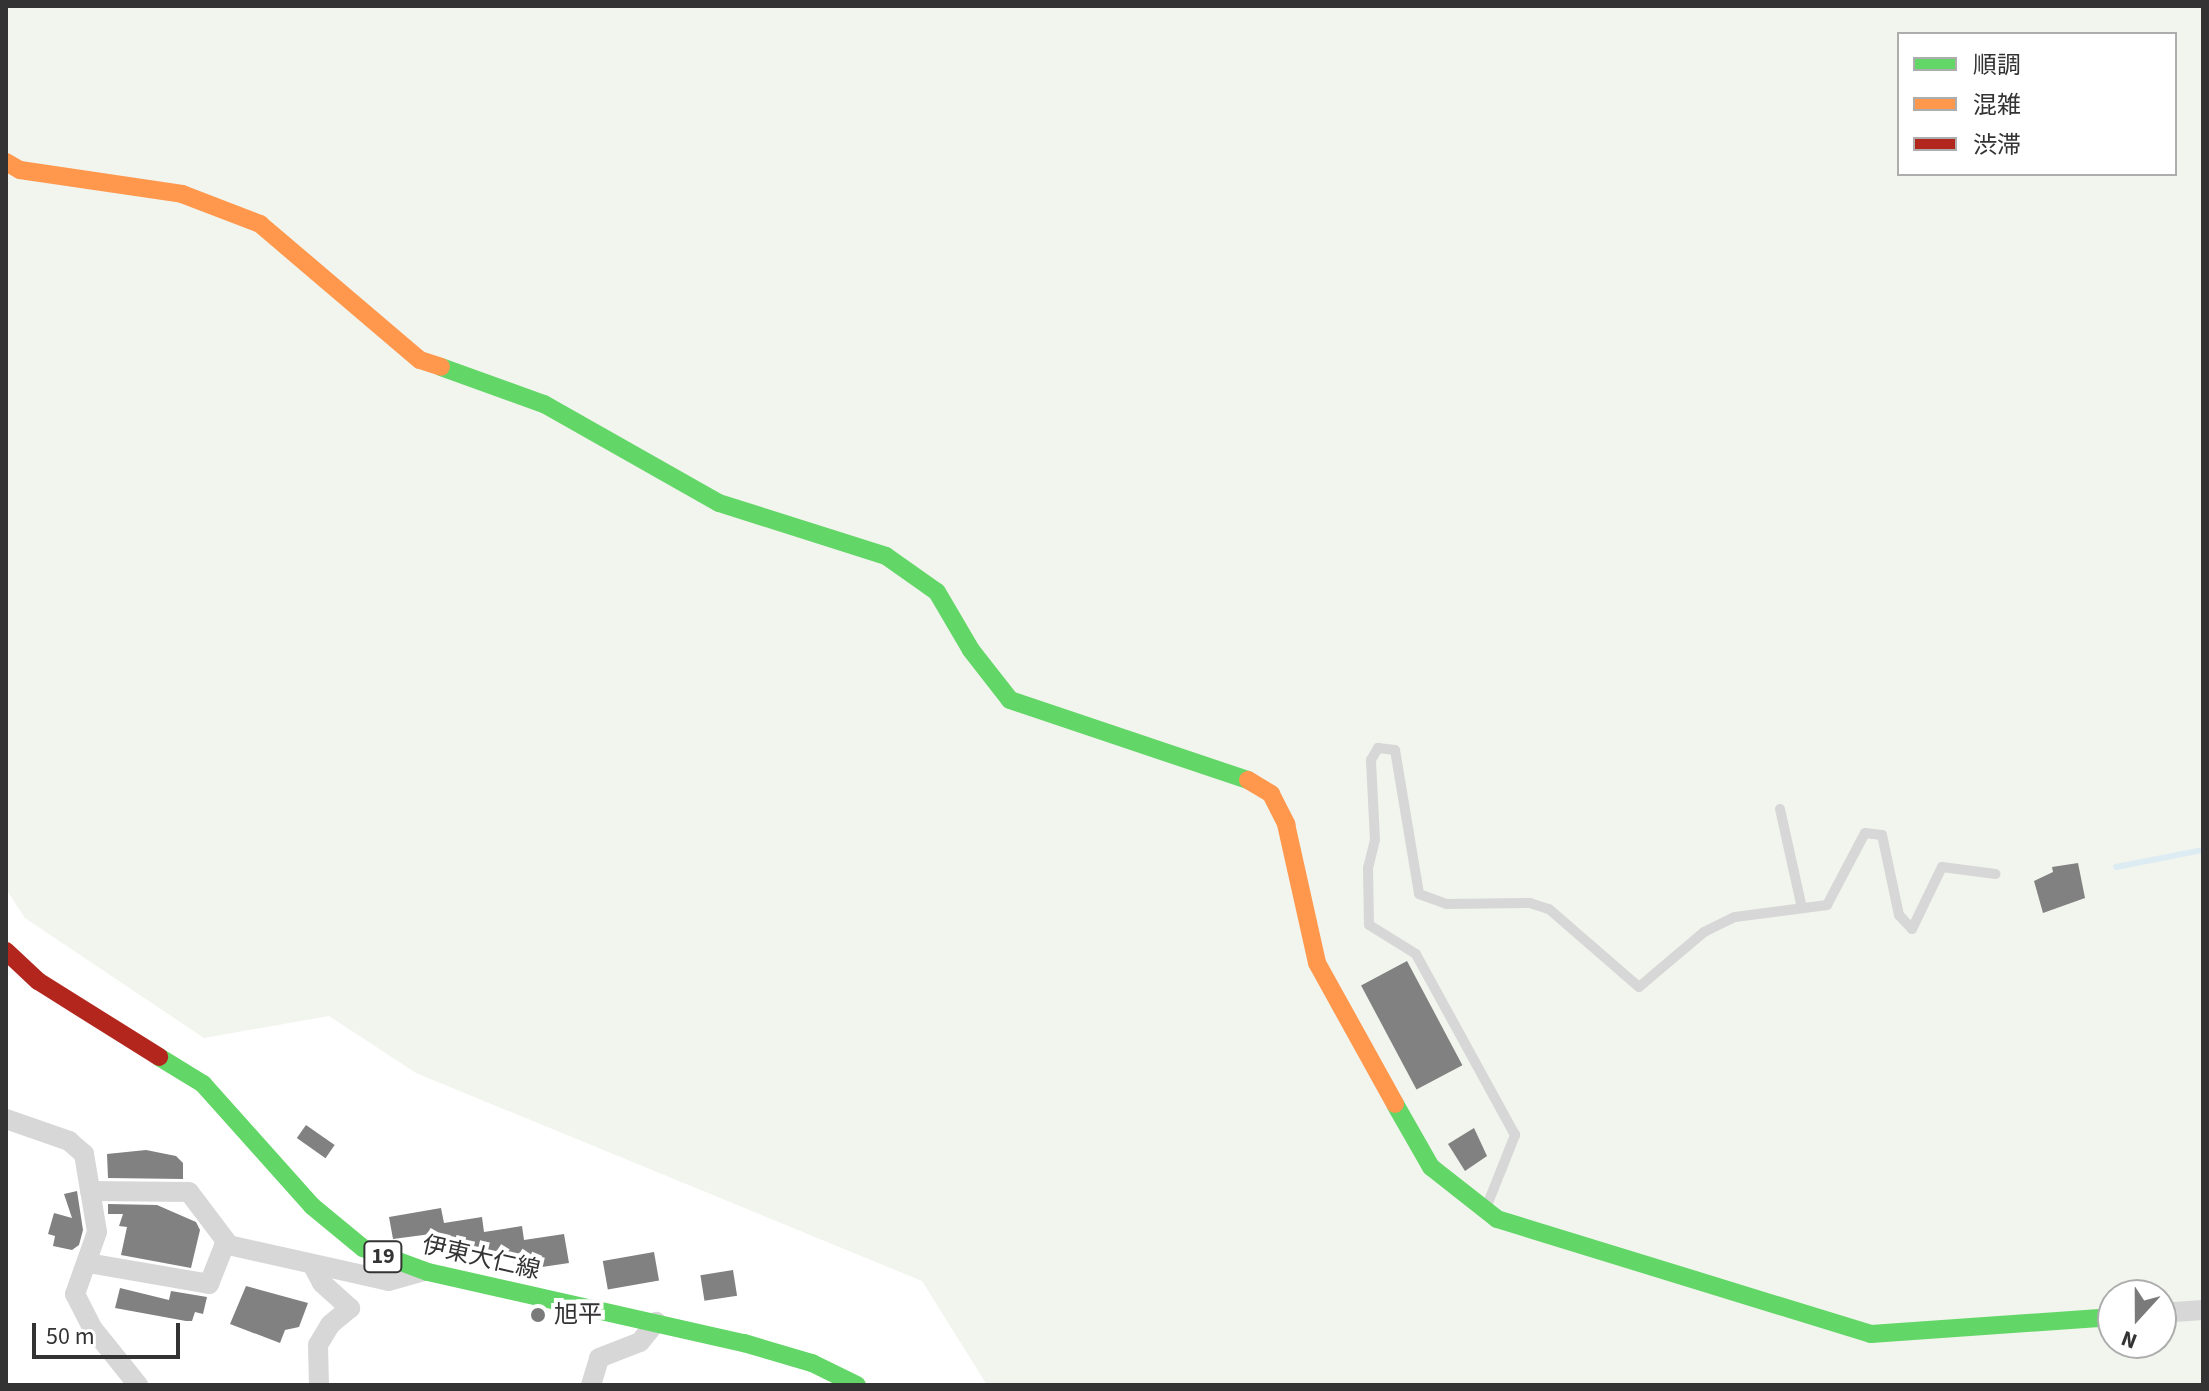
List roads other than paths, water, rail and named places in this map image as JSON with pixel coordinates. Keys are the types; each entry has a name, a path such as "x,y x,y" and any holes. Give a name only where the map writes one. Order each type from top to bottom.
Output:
{"street":[{"path":"6,162 20,170 182,194 260,224 420,360 544,404 643,464 719,503 886,556 937,592 971,650 1010,700 1234,771 1271,794 1286,824 1317,963 1330,988 1431,1167 1497,1219 1871,1334 2097,1318"},
{"name":"伊東大仁線","path":"6,951 38,981 203,1084 340,1232 377,1255 423,1271 656,1322 812,1363 857,1385"},
{"path":"6,1119 78,1148 87,1161 97,1232 75,1294 93,1329 138,1385"},
{"path":"88,1263 209,1284 226,1237 189,1192 90,1191"},
{"path":"224,1244 389,1281 423,1271"},
{"path":"312,1264 322,1283 350,1308 330,1325 318,1345 319,1385"},
{"path":"2177,1312 2203,1310"},
{"path":"591,1385 599,1358 640,1342 656,1322"}],"lane":[{"path":"1485,1210 1515,1135 1416,954 1369,925 1368,868 1375,840 1371,760 1378,748 1395,750 1419,894 1446,904 1530,903 1549,909 1639,987 1704,932 1735,917 1827,905 1865,833 1882,835 1899,915 1912,929 1942,867 1996,874"},
{"path":"1780,809 1802,908"}],"waterway":[{"path":"2116,867 2203,850"}],"place":[{"name":"旭平","path":"538,1315"}]}
